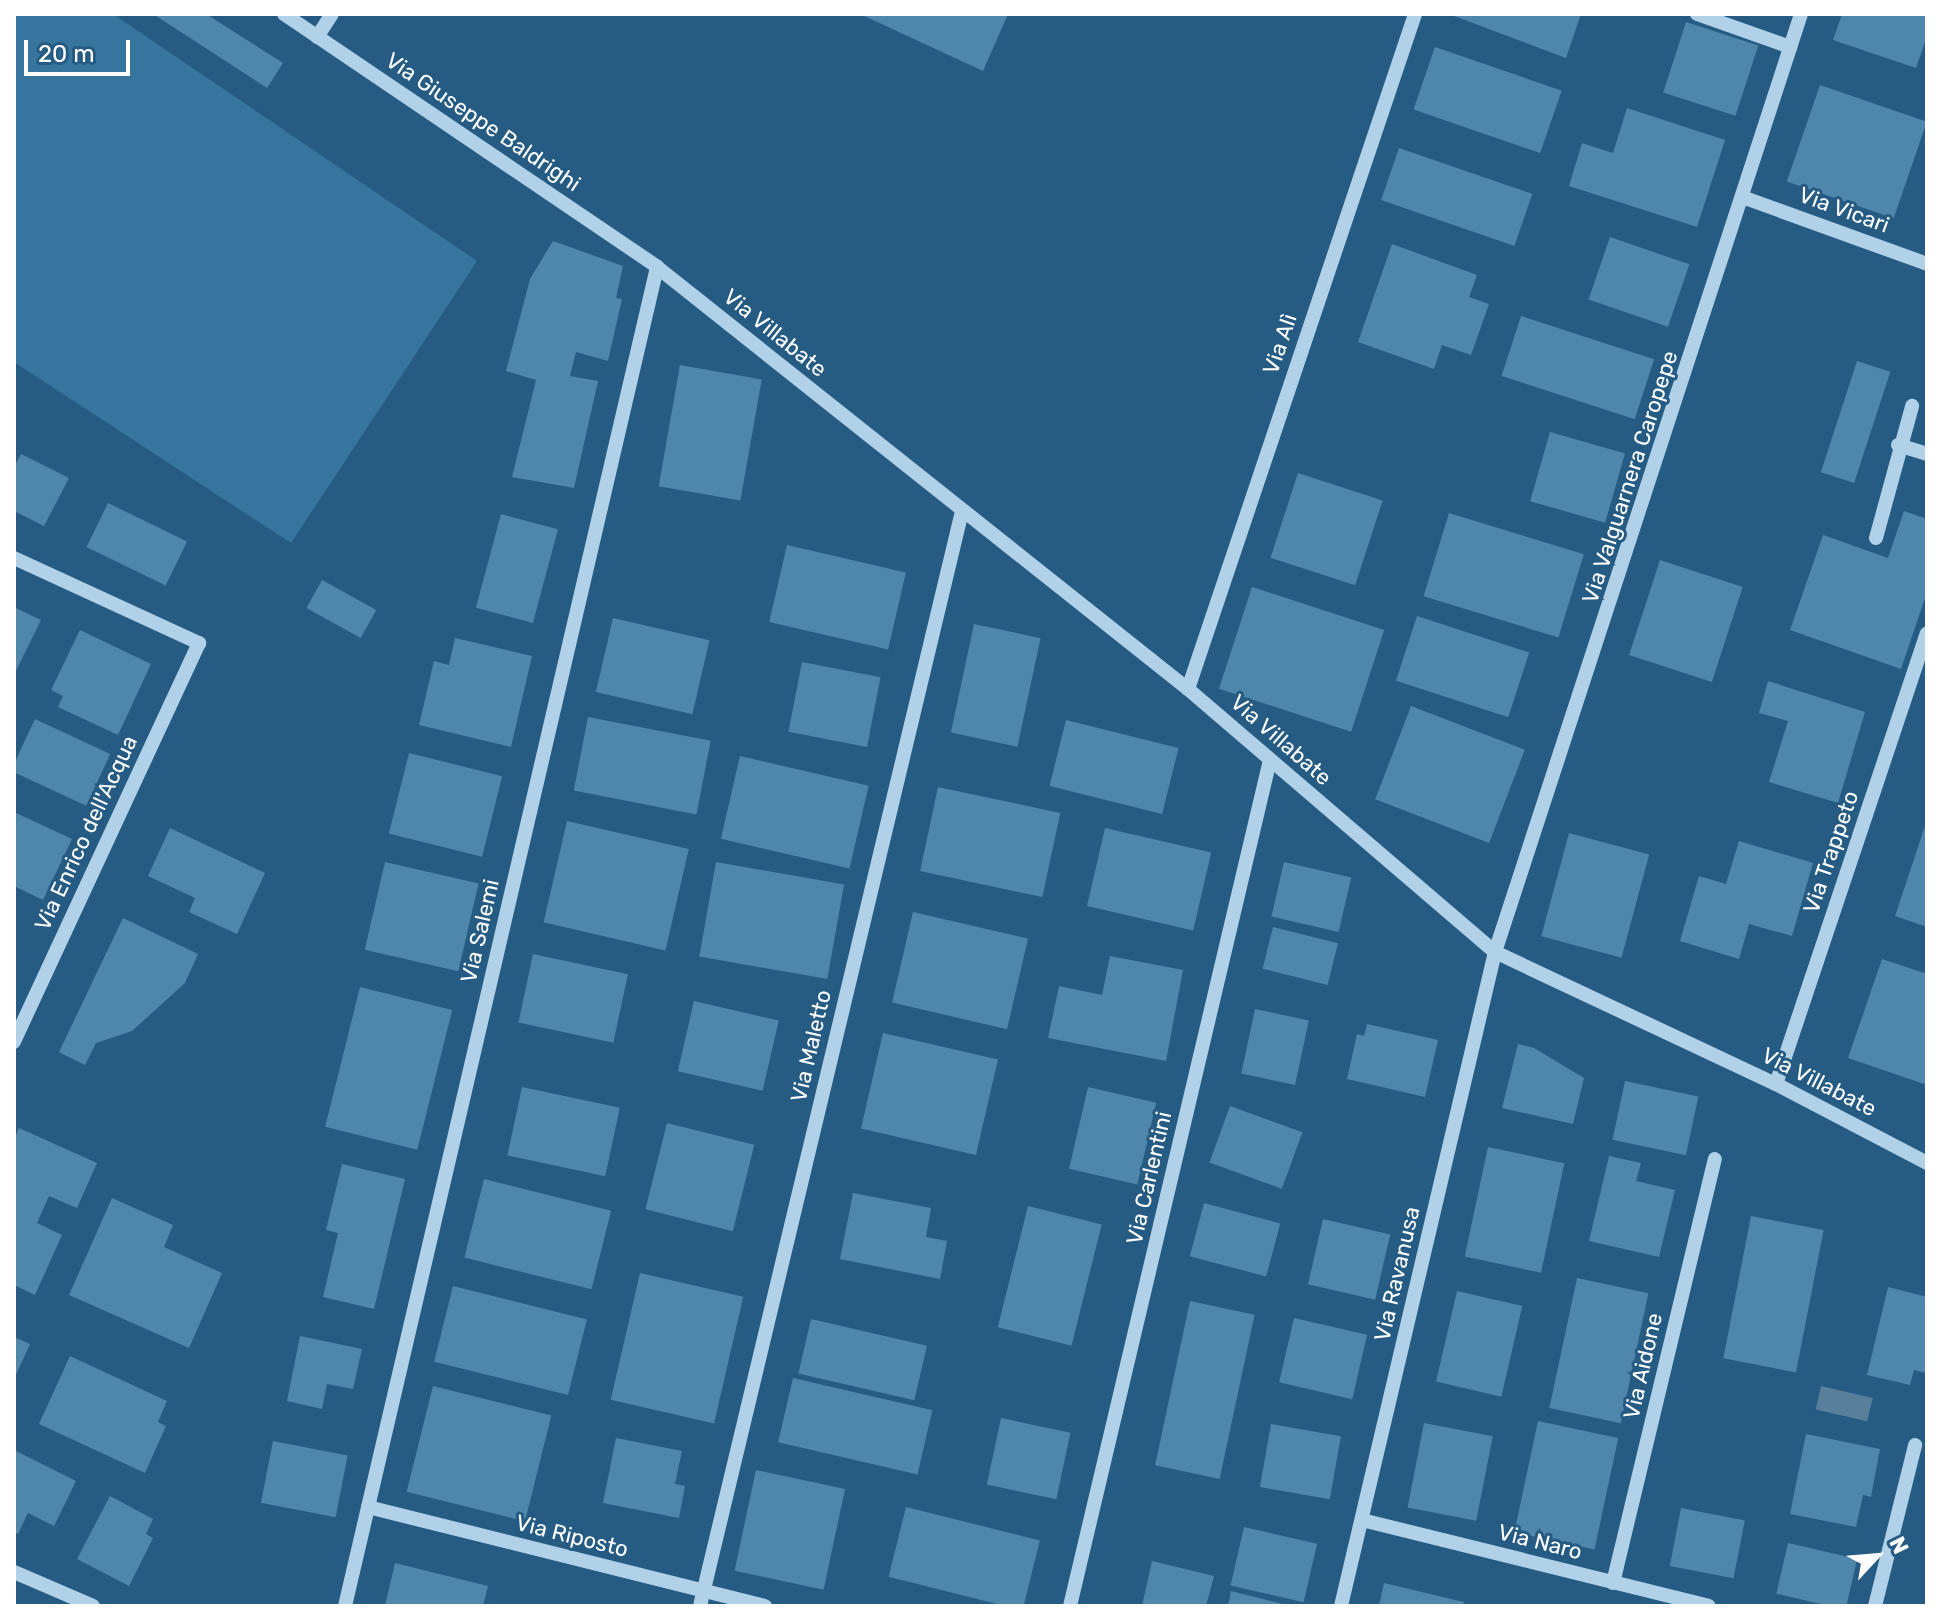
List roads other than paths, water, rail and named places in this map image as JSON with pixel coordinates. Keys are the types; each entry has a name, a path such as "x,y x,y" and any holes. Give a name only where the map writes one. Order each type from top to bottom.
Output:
{"street":[{"name":"Via Giuseppe Baldrighi","path":"284,14 657,267"},
{"path":"317,37 332,14"},
{"name":"Via Alì","path":"1188,689 1415,14"},
{"path":"1697,14 1790,47"},
{"name":"Via Valguarnera Caropepe","path":"1495,952 1745,198 1801,14"},
{"name":"Via Vicari","path":"1745,198 1927,264"},
{"name":"Via Villabate","path":"657,267 1188,689 1495,952 1776,1084 1927,1163"},
{"name":"Via Salemi","path":"345,1606 657,267"},
{"path":"1876,538 1898,445 1912,406"},
{"path":"1898,445 1927,454"},
{"name":"Via Maletto","path":"702,1599 962,511"},
{"name":"Via Enrico dell'Acqua","path":"14,558 199,643 14,1042"},
{"name":"Via Trappeto","path":"1776,1084 1927,634"},
{"name":"Via Carlentini","path":"1070,1606 1270,760"},
{"name":"Via Ravanusa","path":"1341,1606 1495,952"},
{"name":"Via Aidone","path":"1613,1583 1715,1159"},
{"path":"1875,1606 1915,1445"},
{"name":"Via Riposto","path":"368,1507 702,1599 765,1606"},
{"name":"Via Naro","path":"1362,1520 1709,1606"},
{"path":"14,1572 93,1606"}]}
